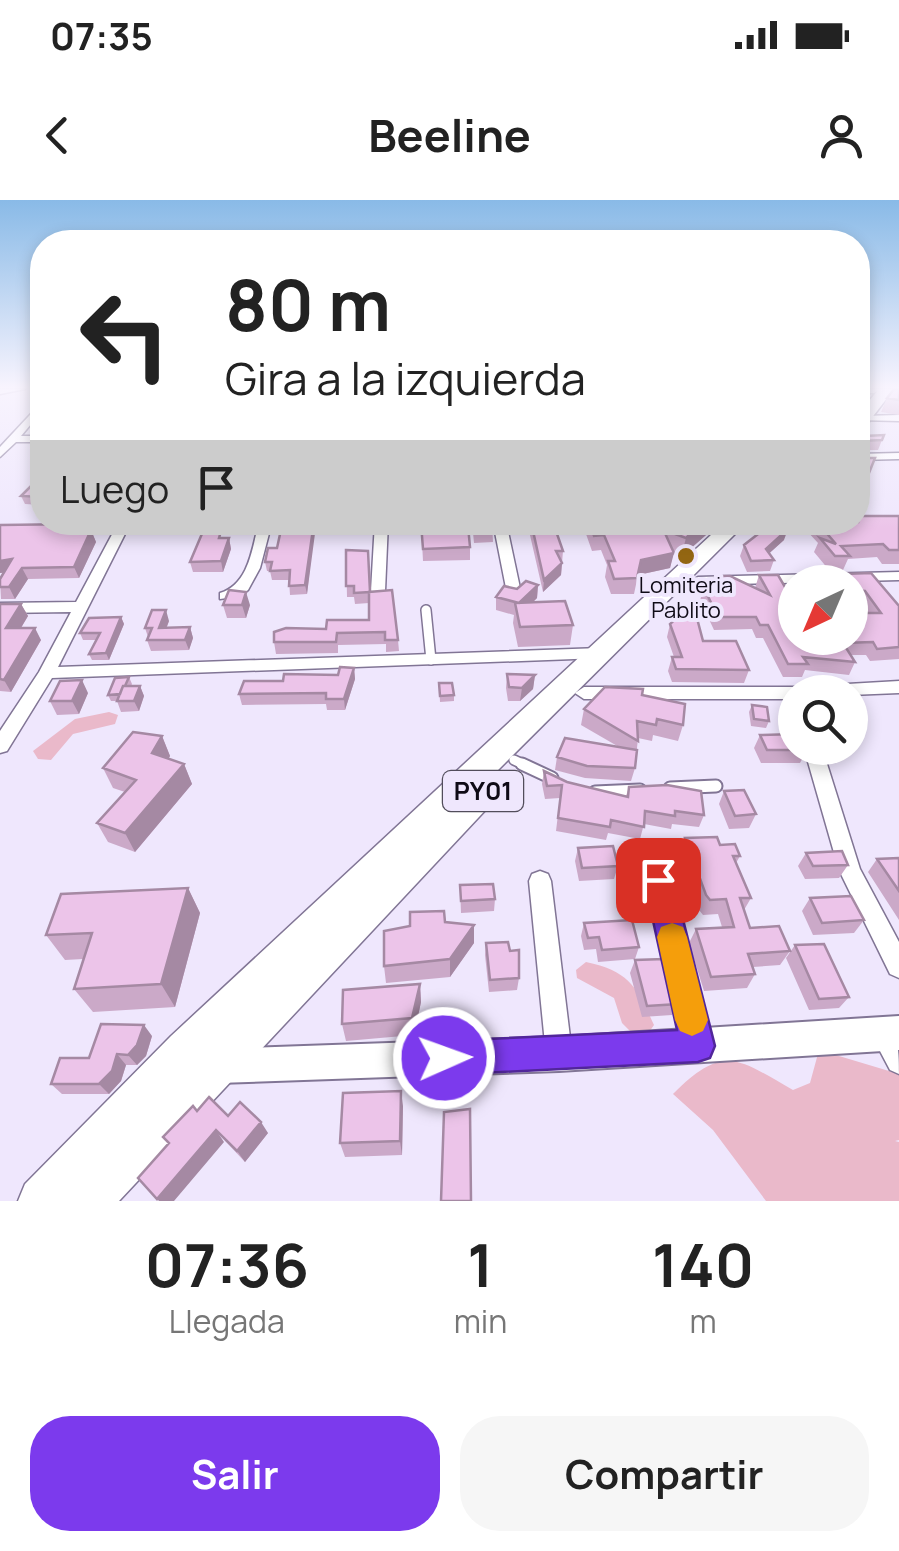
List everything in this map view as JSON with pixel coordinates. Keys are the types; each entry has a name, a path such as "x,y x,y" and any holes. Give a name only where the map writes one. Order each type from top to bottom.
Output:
{"highway":[{"name":"PY01","path":"87,1201 200,1059 601,653 724,535"},
{"name":"PY01","path":"42,1201 200,1059 584,694 744,535"}],"main road":[{"path":"200,1059 560,1054 698,1046 894,1043"}],"street":[{"path":"0,454 18,436"},
{"path":"14,440 30,440"},
{"path":"870,457 899,456"},
{"path":"0,746 47,672 119,535"},
{"path":"225,596 237,595 246,586 262,535"},
{"path":"378,591 381,535"},
{"path":"502,535 513,588"},
{"path":"698,581 899,576"},
{"path":"0,608 78,607"},
{"path":"47,672 601,653"},
{"path":"868,689 899,687"},
{"path":"584,694 778,692"},
{"path":"0,704 24,703"},
{"path":"818,765 850,870 899,966"},
{"path":"540,880 560,1054"},
{"path":"658,880 698,1046"}],"lane":[{"path":"426,610 431,660"},
{"path":"514,760 567,786"},
{"path":"665,788 716,786"},
{"path":"581,789 647,789"}],"shaded area":[{"path":"109,712 118,715 115,724 73,734 51,760 38,759 33,751 75,719"},
{"path":"586,962 613,970 630,983 654,1025 647,1035 634,1035 622,1023 614,998 577,978 576,970"},
{"path":"819,1050 899,1074 899,1140 895,1141 899,1142 899,1201 766,1201 713,1130 673,1094 706,1068 731,1061 758,1070 793,1090 810,1083"}],"building":[{"path":"870,516 899,516 899,550 889,550 883,544 841,546 850,556 835,556 820,538 836,544 828,535 870,535"},
{"path":"0,525 30,525 30,535 89,535 74,567 22,568 9,587 0,587 0,579 12,559 0,561"},
{"path":"201,535 229,538 221,561 190,562"},
{"path":"280,535 312,535 305,585 289,586 290,570 270,571 272,562 265,562 268,548 277,548"},
{"path":"422,535 469,535 470,547 423,549"},
{"path":"534,535 557,535 563,551 556,551 562,563 544,580"},
{"path":"604,535 666,535 674,553 641,560 637,578 614,579 608,561 615,561"},
{"path":"757,535 781,535 766,549 774,560 751,561 744,545"},
{"path":"346,550 368,551 370,592 354,593 354,586 346,586"},
{"path":"868,573 899,606 899,647 877,649 873,642 868,642 868,613 881,613 868,595"},
{"path":"759,575 778,575 778,644 768,625 760,625 756,617 718,617 704,588 716,576 730,576 770,595"},
{"path":"526,581 538,585 519,603 496,597 504,586 517,589"},
{"path":"229,590 246,592 242,605 223,605"},
{"path":"392,590 398,640 385,640 385,632 337,633 336,642 274,642 274,632 286,628 326,629 327,620 369,620 369,592"},
{"path":"565,601 573,625 520,627 515,603"},
{"path":"693,603 703,641 736,641 749,670 676,669 672,657 682,657 670,624"},
{"path":"0,604 21,604 6,628 35,628 4,680 0,679"},
{"path":"152,610 166,610 159,628 190,627 185,640 147,640 152,628 145,628"},
{"path":"121,617 106,653 89,654 100,633 80,633 89,618"},
{"path":"783,655 851,655 855,662 803,657 808,664 788,664"},
{"path":"340,667 354,668 344,699 326,699 326,693 239,694 244,681 283,681 284,674 338,675"},
{"path":"507,674 535,675 522,688 509,687"},
{"path":"129,677 120,694 108,695 115,678"},
{"path":"82,680 72,701 50,701 60,681"},
{"path":"439,683 452,683 454,695 440,696"},
{"path":"123,686 140,686 134,701 117,701"},
{"path":"605,687 643,689 642,695 685,704 683,725 657,719 656,725 637,721 638,741 584,709"},
{"path":"752,705 767,707 769,721 754,719"},
{"path":"133,732 162,736 152,753 184,764 125,833 97,823 136,780 103,768"},
{"path":"778,734 778,750 767,750 760,735"},
{"path":"565,738 637,750 635,768 587,766 557,757"},
{"path":"544,771 567,782 628,797 629,787 667,785 701,791 704,815 645,811 644,827 611,820 610,827 558,818 562,785 547,786"},
{"path":"744,790 756,814 735,816 724,791"},
{"path":"717,837 720,845 735,844 740,856 733,856 751,898 740,898 750,928 779,926 790,951 748,954 755,974 711,977 696,929 734,927 726,899 710,900 706,895 685,838"},
{"path":"613,846 618,866 582,868 578,848"},
{"path":"842,851 848,865 813,866 806,853"},
{"path":"899,858 899,891 877,859"},
{"path":"493,884 495,899 461,901 460,885"},
{"path":"188,888 161,984 74,989 92,933 46,935 61,894"},
{"path":"851,896 864,920 822,923 810,898"},
{"path":"444,911 445,922 474,925 450,959 384,966 384,931 410,926 410,912"},
{"path":"632,920 639,947 602,950 599,937 588,938 584,923"},
{"path":"508,942 510,951 519,950 519,978 490,980 486,943"},
{"path":"824,944 849,997 819,999 795,945"},
{"path":"664,959 678,1004 647,1006 635,960"},
{"path":"420,984 412,1018 342,1024 343,990"},
{"path":"101,1024 144,1025 137,1045 128,1055 117,1054 112,1071 99,1084 51,1084 60,1058 89,1058"},
{"path":"401,1091 400,1141 340,1143 343,1093"},
{"path":"209,1097 228,1116 240,1102 261,1122 237,1151 216,1130 157,1199 138,1178 169,1143 163,1137 193,1106 197,1111"},
{"path":"470,1109 471,1201 441,1201 444,1112"}],"slow traffic":[{"path":"672,937 692,1020"}],"place":[{"name":"Lomiteria Pablito","path":"686,556"}],"route":[{"path":"444,1058 698,1046 658,880"}]}
